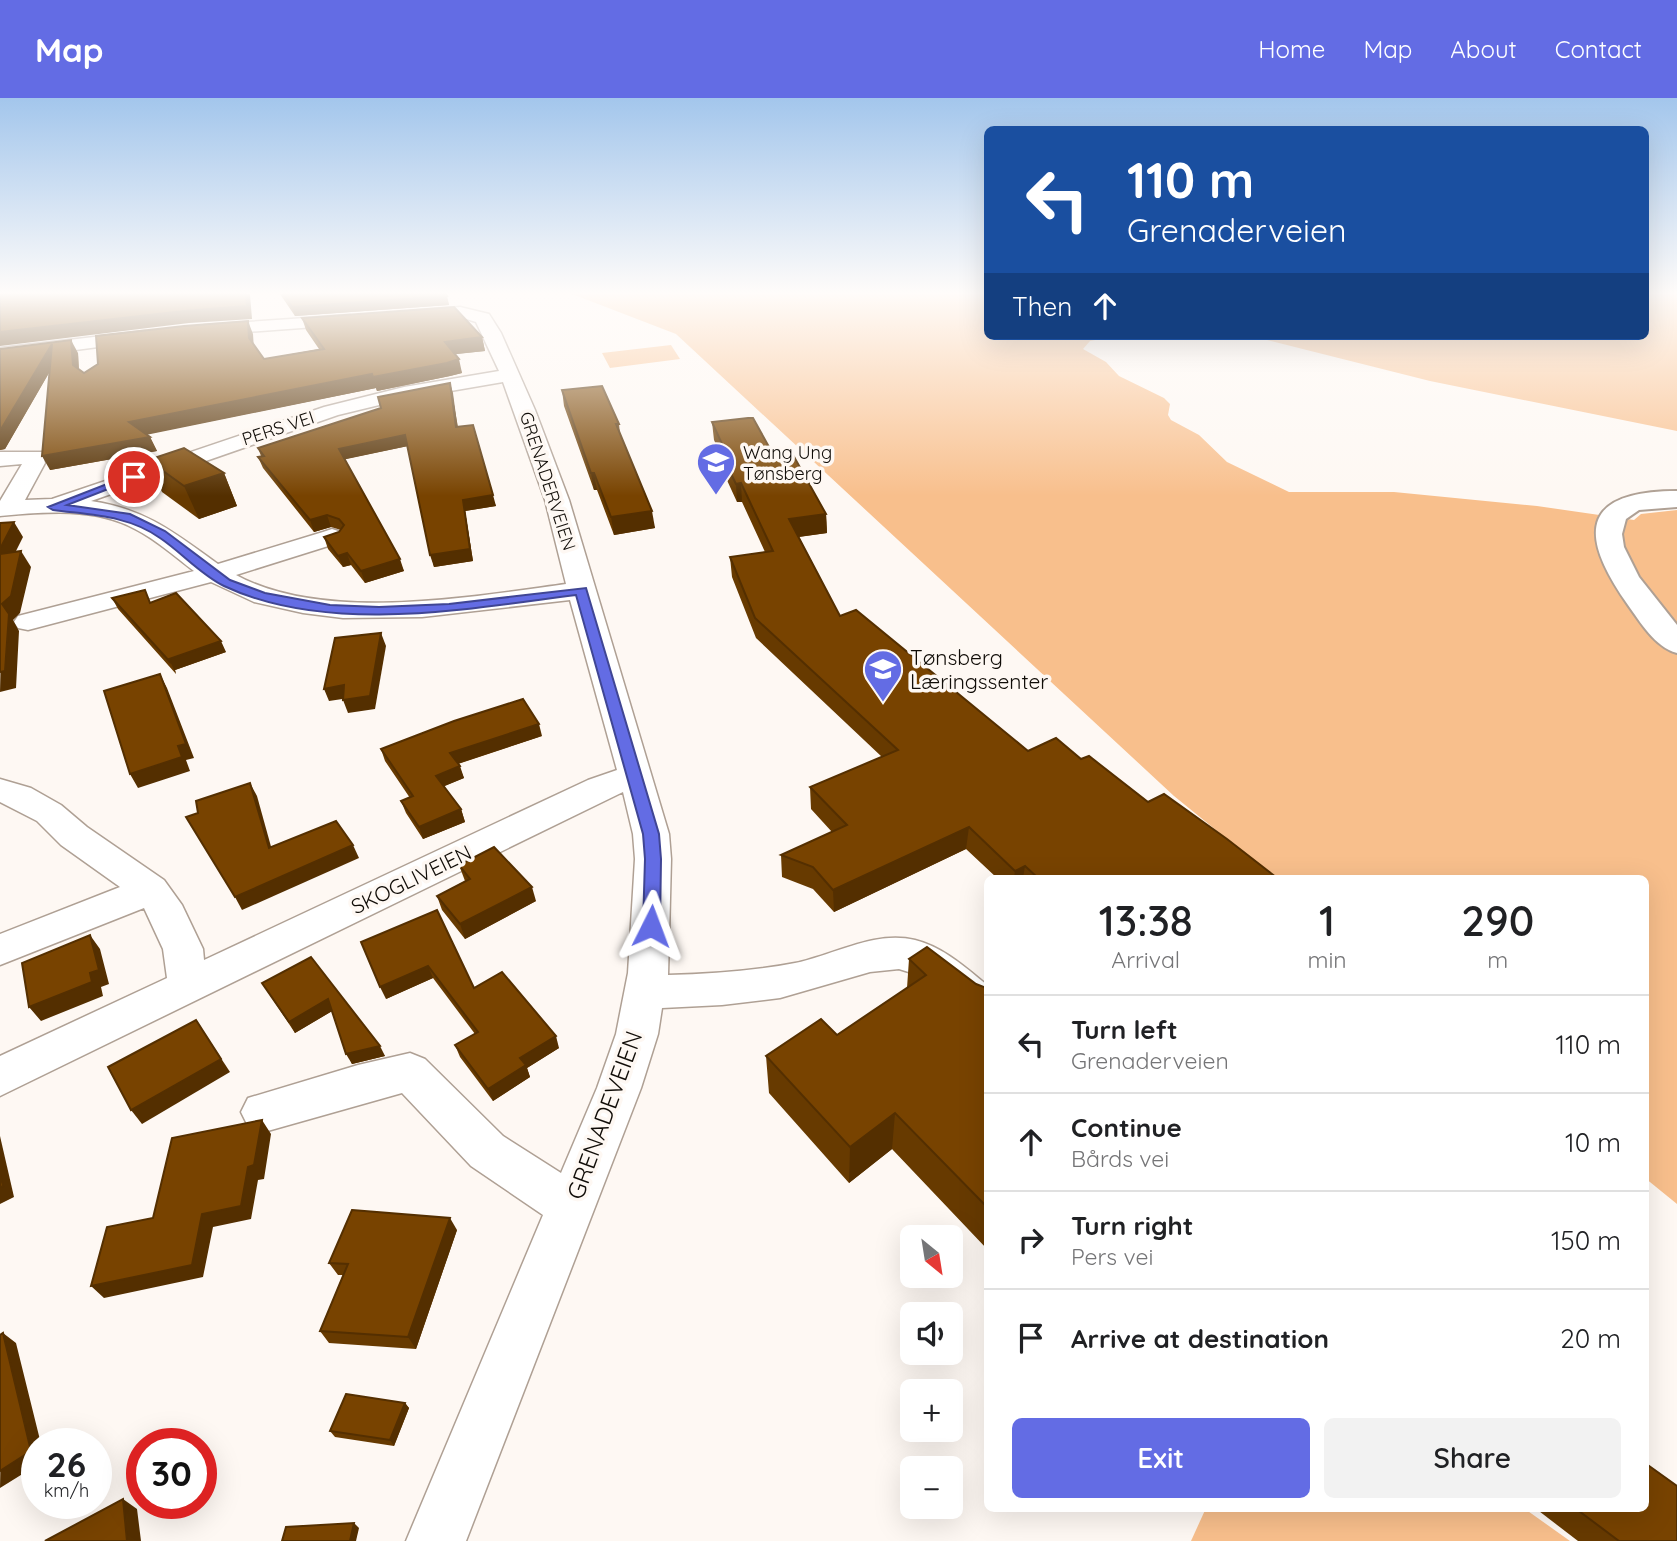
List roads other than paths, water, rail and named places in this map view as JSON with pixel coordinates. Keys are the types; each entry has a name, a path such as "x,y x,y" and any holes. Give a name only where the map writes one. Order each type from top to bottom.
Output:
{"main road":[{"path":"1677,499 1658,499 1623,507 1610,525 1608,536 1617,561 1639,601 1677,643"}],"street":[{"path":"91,361 91,366"},
{"name":"GRENADERVEIEN","path":"504,361 557,500 581,590"},
{"name":"PERS VEI","path":"53,507 110,485 331,411 404,393 510,375"},
{"path":"0,459 34,457 34,463 4,508"},
{"path":"4,508 53,507 127,516 161,533 226,582 262,596 330,609 419,610 581,590"},
{"path":"27,622 212,574 332,537"},
{"name":"GRENADEVEIEN","path":"436,1541 619,1088 637,1034 644,992 652,914 651,834 581,590"},
{"name":"SKOGLIVEIEN","path":"0,1077 600,788 635,775"},
{"path":"0,790 19,796 49,813 74,836 151,890 163,905 183,949 188,987"},
{"path":"0,950 151,890"},
{"path":"644,992 708,991 751,986 800,978 846,962 901,954 916,956 984,1006"},
{"path":"264,1112 358,1084 410,1072 487,1152 571,1206"}],"place":[{"name":"Wang Ung Tønsberg","path":"716,496"},
{"name":"Tønsberg Læringssenter","path":"883,703"}]}
